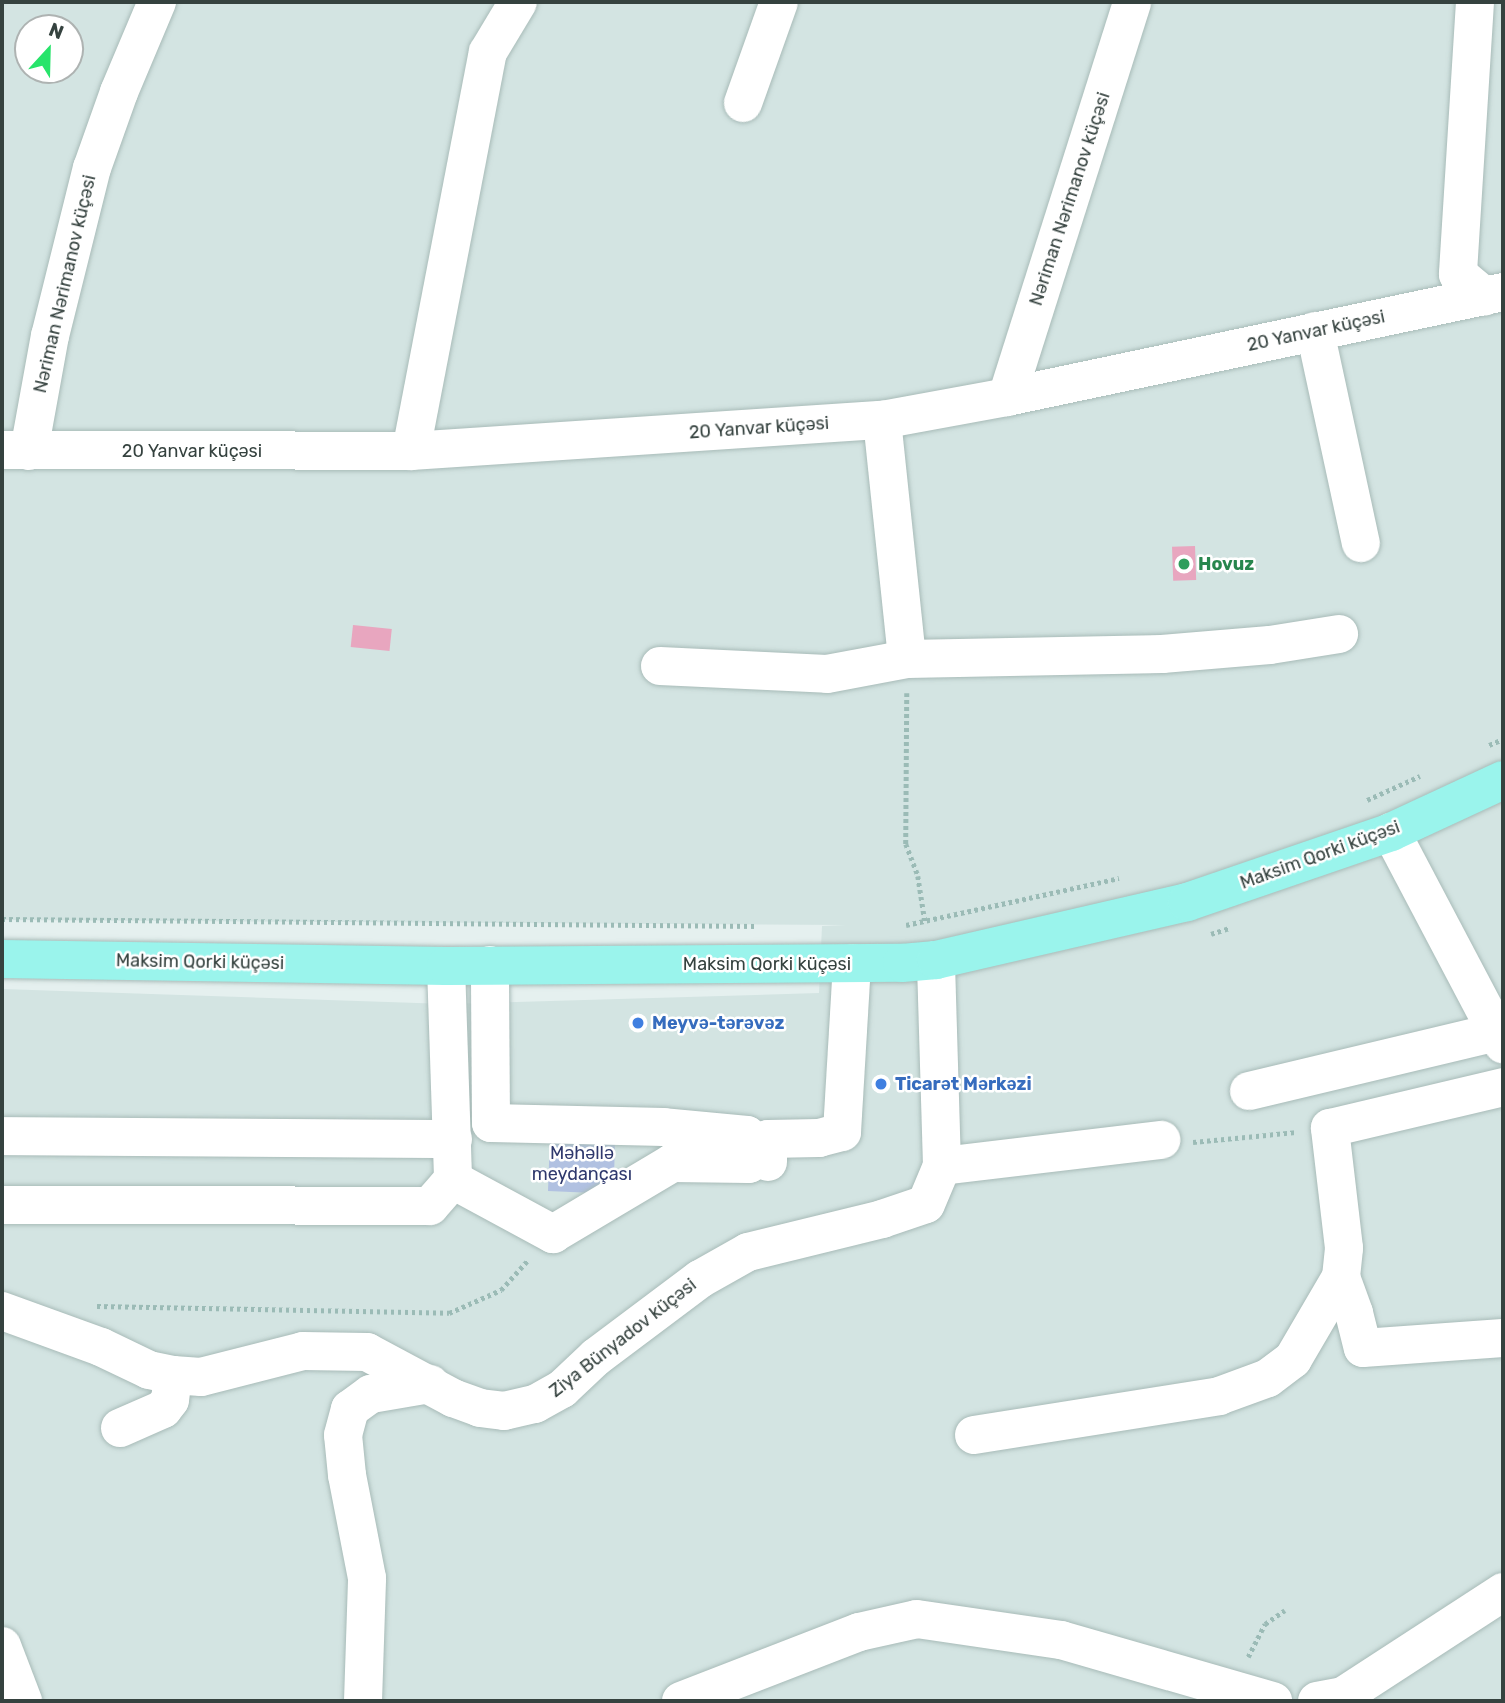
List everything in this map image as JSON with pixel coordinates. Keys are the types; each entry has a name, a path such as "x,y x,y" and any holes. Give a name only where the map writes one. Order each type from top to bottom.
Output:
{"main road":[{"name":"Maksim Qorki küçəsi","path":"2,959 446,966 936,960 1187,902 1391,832 1503,780"}],"street":[{"name":"Nəriman Nərimanov küçəsi","path":"16,451 50,335 92,168 119,92 157,2"},
{"path":"411,451 488,52 518,2"},
{"path":"744,103 779,2"},
{"name":"Nəriman Nərimanov küçəsi","path":"1007,397 1132,2"},
{"path":"1475,2 1458,274 1494,295"},
{"name":"20 Yanvar küçəsi","path":"16,451 411,451 882,420 1007,397 1494,295"},
{"path":"1315,331 1361,543"},
{"path":"882,420 907,659"},
{"path":"660,666 827,674 907,659 1162,654 1270,645 1339,634"},
{"path":"1249,1091 1500,1038 1391,832"},
{"path":"936,960 942,1166 1161,1140"},
{"path":"768,1162 768,1139 820,1138 842,1132 852,963"},
{"path":"453,1180 553,1234 672,1163 749,1164 747,1135 664,1127 491,1123 489,965"},
{"path":"2,1205 430,1206 453,1180 446,966"},
{"path":"974,1435 1219,1396 1268,1378 1293,1359 1340,1278 1345,1248 1330,1128 1503,1087"},
{"path":"2,1136 453,1139"},
{"name":"Ziya Bünyadov küçəsi","path":"2,1311 101,1348 149,1370 173,1375 201,1377 303,1351 367,1352 453,1398 480,1408 504,1411 535,1404 562,1389 596,1357 700,1279 748,1252 882,1219 926,1204 942,1166"},
{"path":"1340,1278 1354,1313 1363,1348 1503,1338"},
{"path":"120,1428 163,1409 170,1400 173,1375"},
{"path":"363,1701 367,1578 347,1475 343,1435 350,1409 371,1394 430,1384"},
{"path":"1317,1701 1343,1696 1503,1592"},
{"path":"681,1701 859,1632 917,1619 1061,1640 1273,1701"},
{"path":"2,1646 23,1701"}],"path":[{"path":"907,659 906,844 918,876 925,921"},
{"path":"1478,750 1503,739"},
{"path":"1363,802 1427,773"},
{"path":"894,925 925,921 1127,877"},
{"path":"2,919 766,926"},
{"path":"1203,1142 1330,1128"},
{"path":"86,1306 449,1314 501,1290 553,1234"},
{"path":"1232,1689 1265,1624 1285,1610"}],"shaded area":[{"path":"2,2 1503,2 1503,1701 2,1701 2,989 447,1004 819,993 822,926 846,925 2,920"},
{"name":"Hovuz","path":"1195,546 1196,580 1173,581 1172,547"},
{"path":"353,625 392,629 389,651 351,647"}],"green space":[{"name":"Məhəllə meydançası","path":"550,1137 615,1138 614,1180 594,1193 548,1191"}],"place":[{"name":"Hovuz","path":"1184,564"},
{"name":"Meyvə-tərəvəz","path":"638,1023"},
{"name":"Ticarət Mərkəzi","path":"881,1084"}]}
